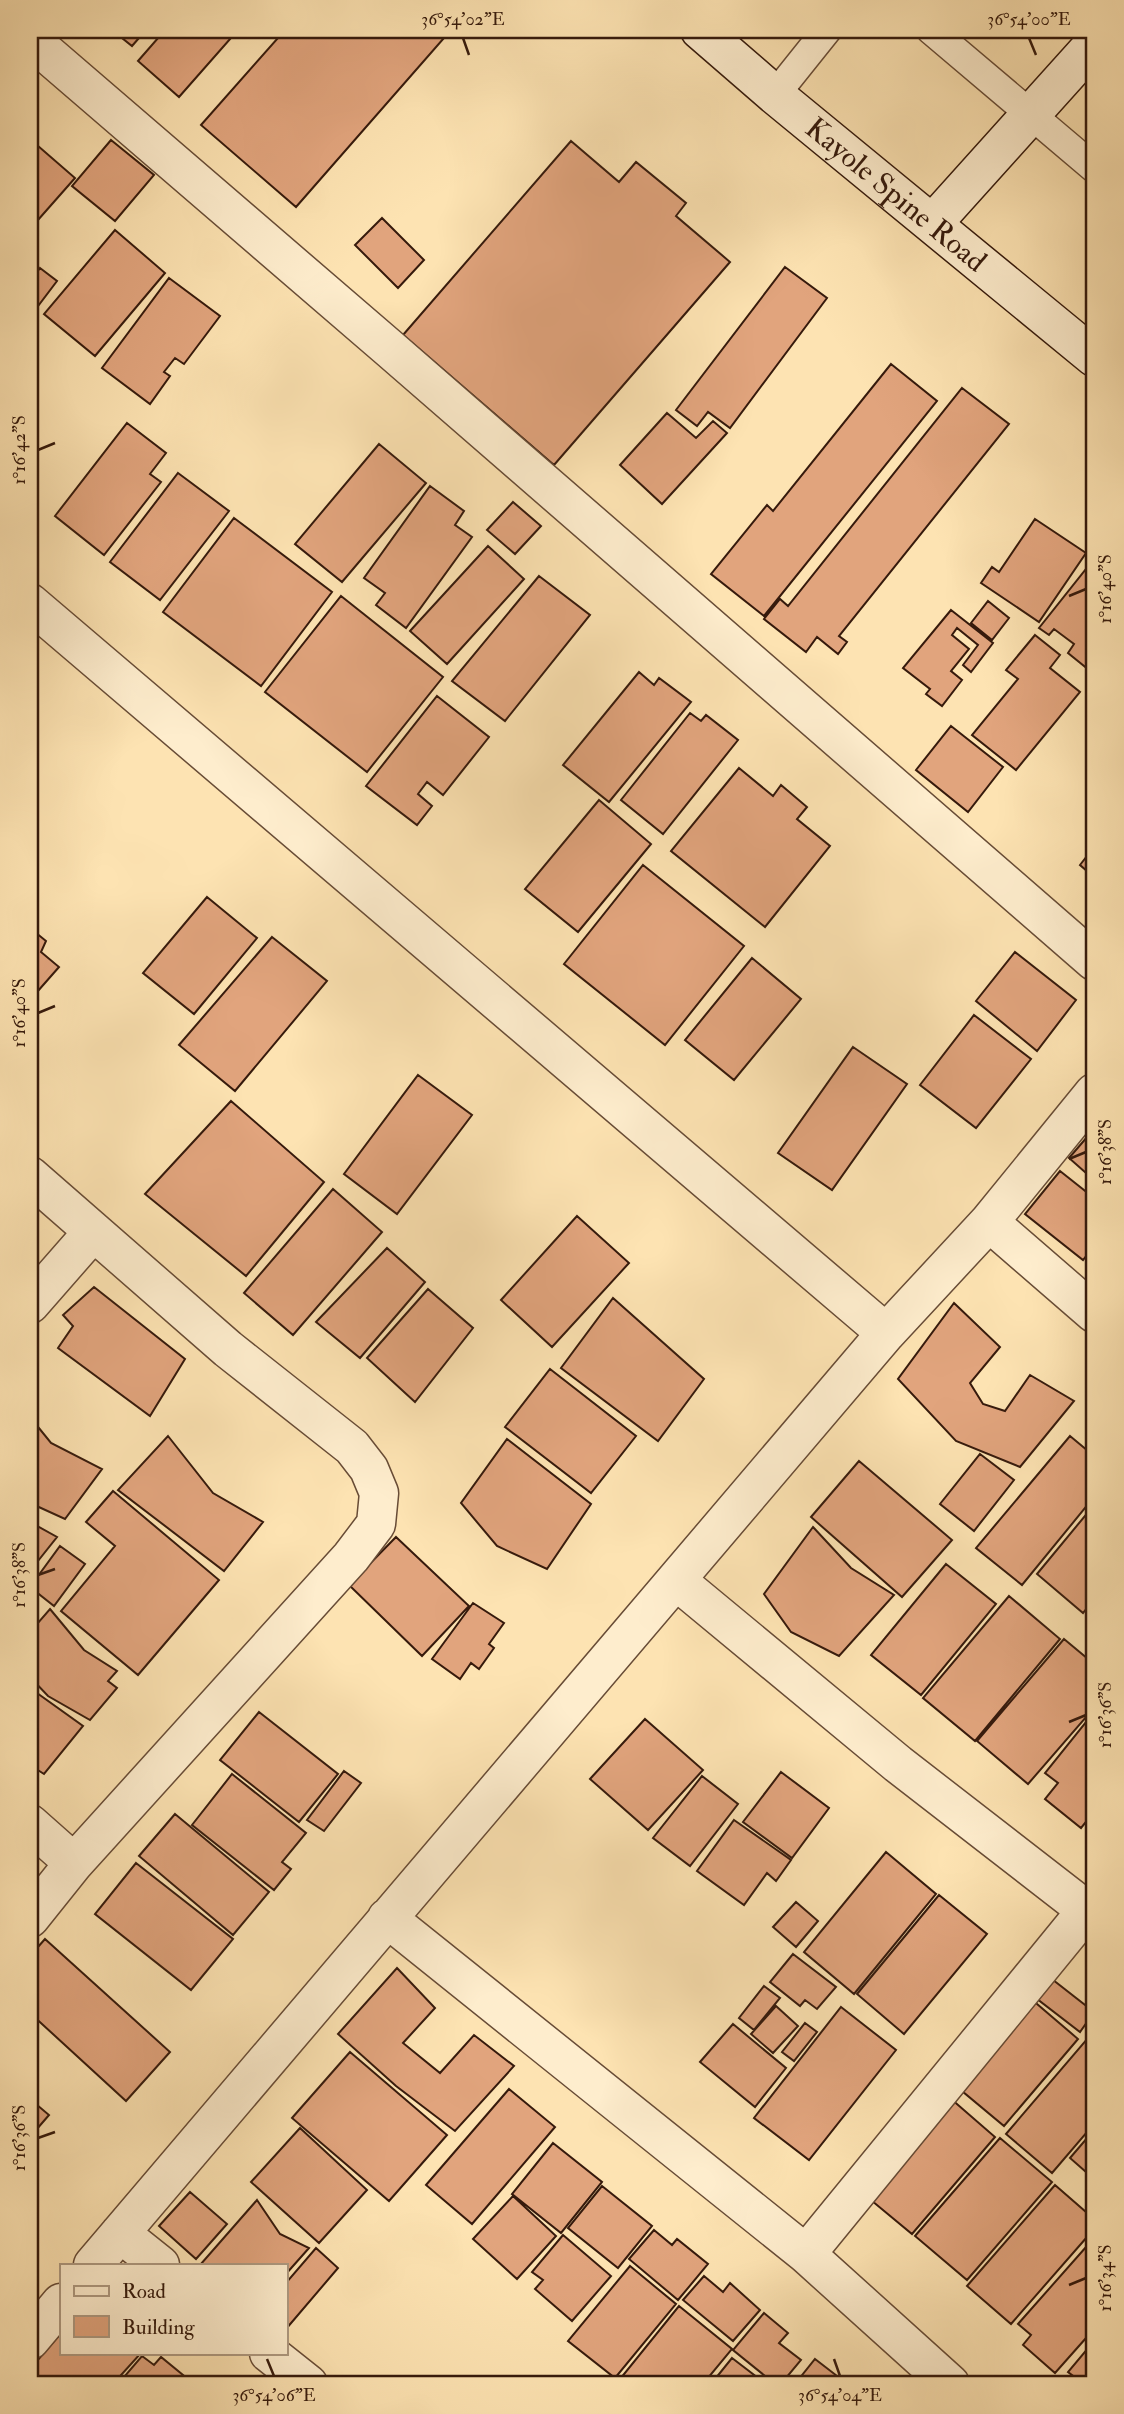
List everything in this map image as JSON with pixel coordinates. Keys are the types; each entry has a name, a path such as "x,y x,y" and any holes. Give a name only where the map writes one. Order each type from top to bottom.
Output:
{"street":[{"name":"Kayole Spine Road","path":"701,30 775,95 1094,357"},
{"path":"30,39 1094,961"},
{"path":"933,223 1094,44"},
{"path":"34,616 886,1334"},
{"path":"94,2264 886,1334 989,1222 1094,1093"},
{"path":"30,1177 228,1349 352,1447 369,1469 379,1493 376,1524 351,1557 74,1863 30,1919"},
{"path":"989,1222 1094,1313"},
{"path":"30,1304 93,1232"},
{"path":"677,1581 898,1763 1091,1913 806,2253"},
{"path":"30,1824 74,1863"},
{"path":"387,1918 806,2253 950,2384"},
{"path":"120,2233 159,2264"},
{"path":"30,2340 60,2304"},
{"path":"270,2354 308,2384"}],"lane":[{"path":"775,95 827,30"},
{"path":"931,30 1094,168"}],"building":[{"path":"112,30 146,30 132,46"},
{"path":"165,30 238,30 179,97 138,61"},
{"path":"285,30 451,30 296,207 201,125"},
{"path":"30,139 75,178 30,229"},
{"path":"111,140 154,175 115,221 72,186"},
{"path":"571,141 619,182 636,162 686,203 676,216 730,262 554,465 403,335"},
{"path":"382,218 424,260 398,288 355,245"},
{"path":"115,230 165,273 95,356 44,314"},
{"path":"785,267 827,298 730,428 708,412 697,426 676,410"},
{"path":"40,268 57,281 35,310 30,306 30,282"},
{"path":"169,278 220,316 184,364 175,358 164,372 170,376 150,404 102,368"},
{"path":"891,364 937,401 764,616 711,574 767,505 773,511"},
{"path":"962,388 1009,424 839,636 847,642 838,654 817,637 806,652 764,619 780,599 788,606"},
{"path":"667,413 696,438 713,421 727,433 662,504 620,465"},
{"path":"127,423 166,453 150,474 161,482 104,555 55,516"},
{"path":"379,444 426,483 342,582 295,544"},
{"path":"178,473 229,511 160,600 110,562"},
{"path":"430,486 464,511 455,525 472,537 406,628 376,605 385,593 364,578"},
{"path":"513,502 541,526 515,554 487,530"},
{"path":"234,518 332,592 261,686 163,612"},
{"path":"1035,519 1086,553 1039,622 981,583 992,567 999,572"},
{"path":"488,546 524,579 447,664 410,631"},
{"path":"1086,569 1094,576 1094,663 1089,670 1068,653 1074,644 1054,629 1049,635 1039,628"},
{"path":"539,576 590,615 505,721 452,681"},
{"path":"341,596 443,677 367,772 265,692"},
{"path":"988,601 1009,618 992,640 971,623"},
{"path":"951,610 993,643 971,672 963,665 978,645 957,628 952,635 969,649 951,671 962,680 942,706 926,694 930,689 903,668"},
{"path":"1035,635 1060,655 1050,668 1080,692 1016,770 972,735 1018,679 1006,670"},
{"path":"639,672 654,685 659,678 691,702 609,802 563,765"},
{"path":"437,696 489,737 443,795 427,782 418,794 432,806 417,825 366,786"},
{"path":"690,713 701,721 706,715 738,740 663,834 621,800"},
{"path":"951,726 1003,767 968,812 916,770"},
{"path":"739,768 773,796 781,785 807,807 797,819 830,846 765,927 671,851"},
{"path":"599,800 651,844 578,932 525,889"},
{"path":"1094,847 1094,877 1080,865"},
{"path":"643,865 744,946 665,1045 564,964"},
{"path":"207,897 257,938 194,1014 143,973"},
{"path":"30,928 46,941 41,952 59,967 30,1000"},
{"path":"272,937 327,981 235,1091 179,1045"},
{"path":"1015,952 1076,1000 1037,1051 976,1001"},
{"path":"752,958 801,999 734,1080 685,1040"},
{"path":"974,1015 1031,1059 976,1128 920,1085"},
{"path":"853,1047 907,1084 832,1190 778,1153"},
{"path":"418,1075 472,1115 397,1214 344,1174"},
{"path":"231,1101 324,1182 246,1276 145,1194"},
{"path":"1094,1129 1094,1180 1069,1158"},
{"path":"1060,1171 1094,1198 1094,1246 1083,1260 1025,1214"},
{"path":"333,1189 382,1232 293,1335 244,1293"},
{"path":"577,1216 629,1263 552,1347 501,1300"},
{"path":"387,1248 425,1282 360,1358 316,1322"},
{"path":"94,1287 185,1359 150,1416 58,1348 73,1326 63,1315"},
{"path":"428,1289 473,1328 415,1402 367,1358"},
{"path":"613,1298 704,1379 658,1441 561,1368"},
{"path":"954,1303 1000,1347 970,1383 983,1404 1005,1411 1030,1375 1074,1401 1020,1467 956,1441 898,1379"},
{"path":"550,1369 636,1436 591,1493 505,1427"},
{"path":"30,1417 51,1443 102,1469 65,1519 30,1503"},
{"path":"168,1436 213,1493 263,1522 224,1571 118,1490"},
{"path":"1070,1436 1094,1456 1094,1497 1022,1585 976,1548"},
{"path":"507,1439 591,1504 547,1569 497,1546 461,1503"},
{"path":"980,1454 1014,1480 974,1531 940,1504"},
{"path":"859,1461 952,1540 902,1597 811,1517"},
{"path":"113,1491 219,1580 138,1675 61,1611 115,1546 86,1522"},
{"path":"1094,1505 1094,1599 1083,1613 1037,1574"},
{"path":"30,1522 57,1537 30,1571"},
{"path":"813,1527 851,1568 894,1595 839,1656 791,1632 764,1594"},
{"path":"396,1537 469,1606 422,1656 349,1585"},
{"path":"60,1546 85,1564 54,1606 30,1587"},
{"path":"946,1564 996,1604 921,1695 871,1655"},
{"path":"1009,1596 1060,1639 975,1741 923,1698"},
{"path":"473,1603 504,1623 489,1644 494,1648 479,1669 471,1663 460,1679 432,1659"},
{"path":"50,1609 84,1650 117,1671 108,1681 117,1688 90,1720 48,1696 30,1677 30,1632"},
{"path":"1064,1639 1094,1664 1094,1708 1028,1784 977,1741"},
{"path":"30,1688 83,1726 44,1774 30,1765"},
{"path":"259,1712 338,1774 299,1822 220,1760"},
{"path":"1094,1712 1094,1812 1081,1828 1045,1799 1058,1783 1045,1773"},
{"path":"645,1719 703,1770 648,1830 590,1779"},
{"path":"344,1771 361,1783 324,1831 307,1820"},
{"path":"781,1772 829,1808 792,1858 743,1822"},
{"path":"232,1774 306,1833 282,1862 291,1869 274,1890 192,1825"},
{"path":"702,1776 738,1804 690,1866 653,1838"},
{"path":"175,1814 269,1892 233,1935 139,1856"},
{"path":"734,1820 791,1860 776,1881 767,1873 744,1905 697,1871"},
{"path":"886,1852 936,1894 854,1994 804,1952"},
{"path":"136,1863 233,1939 191,1990 95,1914"},
{"path":"939,1895 987,1934 904,2034 857,1994"},
{"path":"796,1902 818,1921 796,1947 773,1927"},
{"path":"45,1939 170,2052 126,2101 30,2013 30,1956"},
{"path":"793,1954 836,1987 817,2009 805,2000 800,2006 770,1982"},
{"path":"397,1968 435,2008 403,2043 440,2073 474,2035 514,2066 455,2131 396,2086 338,2034"},
{"path":"1048,1976 1094,2012 1080,2032 1032,1995"},
{"path":"764,1986 780,1998 754,2030 739,2018"},
{"path":"1030,1998 1078,2039 1004,2126 956,2086"},
{"path":"776,2006 798,2026 773,2053 751,2034"},
{"path":"841,2007 896,2050 809,2160 754,2118"},
{"path":"805,2023 817,2032 794,2061 782,2052"},
{"path":"733,2024 786,2068 755,2107 700,2062"},
{"path":"1094,2031 1094,2124 1052,2173 1006,2134"},
{"path":"350,2052 447,2135 389,2201 292,2118"},
{"path":"509,2089 555,2127 472,2224 426,2185"},
{"path":"950,2098 995,2137 912,2234 866,2196"},
{"path":"30,2099 49,2115 30,2137"},
{"path":"300,2128 367,2190 319,2243 251,2182"},
{"path":"1094,2130 1094,2179 1070,2158"},
{"path":"1000,2138 1052,2182 967,2280 915,2236"},
{"path":"553,2143 602,2182 561,2233 512,2194"},
{"path":"1055,2185 1094,2219 1094,2229 1011,2324 967,2286"},
{"path":"602,2186 652,2226 618,2268 568,2228"},
{"path":"190,2192 227,2224 196,2259 159,2226"},
{"path":"513,2196 556,2236 517,2279 473,2239"},
{"path":"257,2200 280,2234 309,2248 287,2273 287,2264 201,2264"},
{"path":"654,2230 672,2245 677,2239 708,2264 678,2300 629,2259"},
{"path":"563,2235 611,2276 572,2321 535,2289 543,2280 532,2272"},
{"path":"1094,2238 1094,2329 1055,2373 1023,2345 1031,2335 1018,2324"},
{"path":"316,2248 338,2268 287,2328 287,2282"},
{"path":"630,2266 676,2304 615,2378 568,2341"},
{"path":"704,2276 723,2292 730,2283 760,2310 733,2341 683,2300"},
{"path":"679,2306 732,2349 703,2384 616,2384"},
{"path":"764,2313 788,2333 779,2343 801,2360 781,2384 775,2384 733,2350"},
{"path":"60,2334 60,2354 140,2354 113,2384 30,2384 30,2369"},
{"path":"1094,2341 1094,2384 1084,2384 1068,2372"},
{"path":"142,2356 154,2365 161,2357 194,2384 118,2384"},
{"path":"732,2358 766,2384 711,2384"},
{"path":"815,2359 841,2379 836,2384 795,2384"}]}
